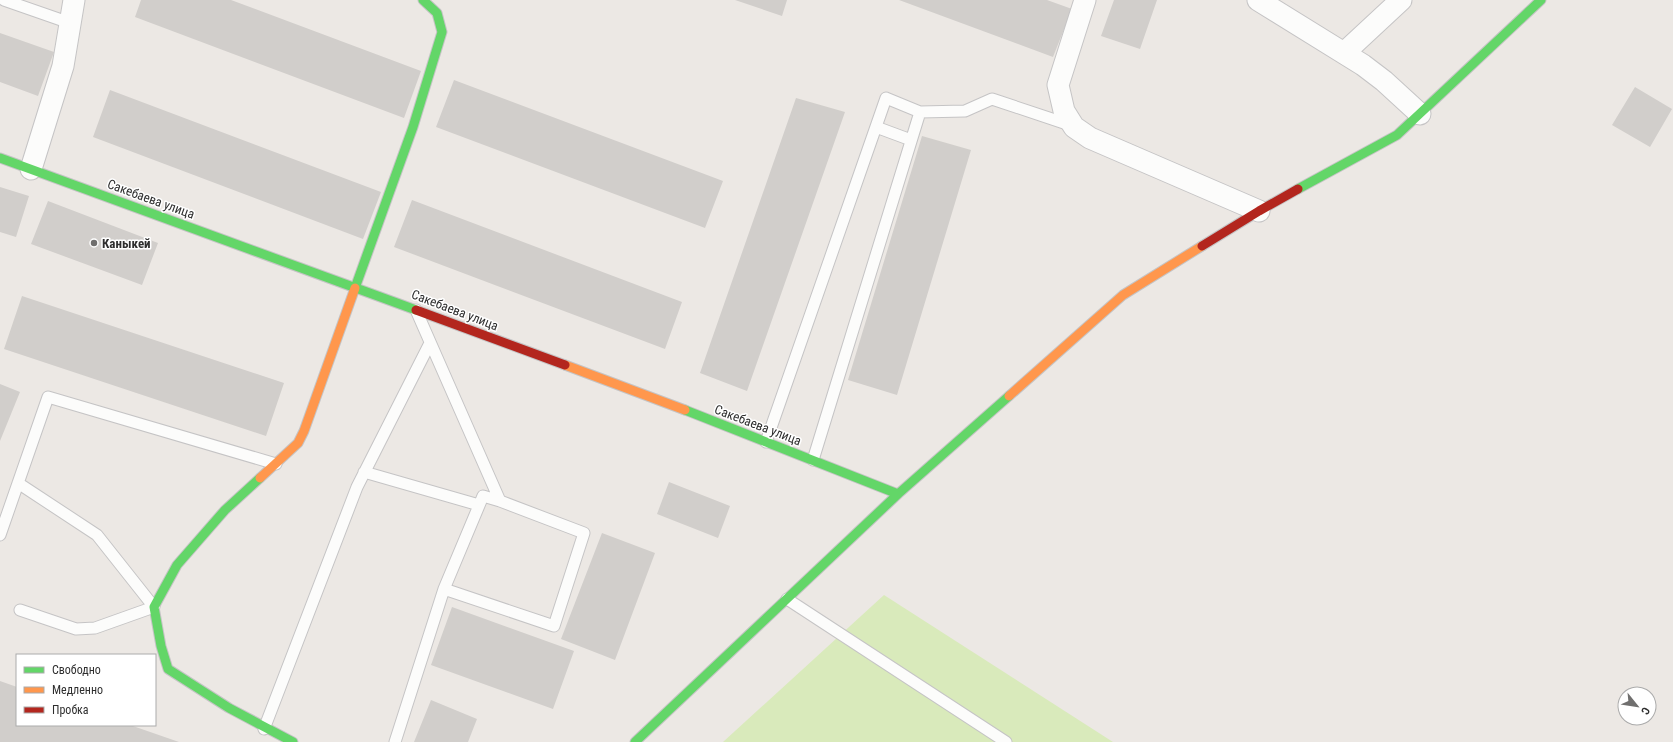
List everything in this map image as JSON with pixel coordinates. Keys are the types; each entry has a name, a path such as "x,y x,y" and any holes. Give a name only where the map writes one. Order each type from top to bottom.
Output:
{"street":[{"path":"30,169 63,66 74,0"},
{"path":"293,742 221,704 168,670 161,646 154,608 177,565 226,510 298,443 304,431 413,127 442,32 441,19 435,9 423,0"},
{"path":"1084,0 1058,85 1064,111 1074,127 1090,138 1258,211"},
{"path":"1258,0 1363,65 1384,81 1420,114"},
{"path":"1344,54 1401,0"},
{"path":"635,742 898,494 1123,295 1258,211 1397,136 1541,0"},
{"name":"Сакебаева улица","path":"0,158 355,286 813,460 898,494"}],"lane":[{"path":"4,0 70,23"},
{"path":"766,442 886,98 920,112 965,111 992,99 1074,127"},
{"path":"813,460 920,112"},
{"path":"876,127 911,140"},
{"path":"416,309 500,501"},
{"path":"264,728 357,487 430,343"},
{"path":"0,535 48,397 276,464"},
{"path":"364,472 479,505"},
{"path":"18,482 98,535 154,608 95,628 76,629 20,610"},
{"path":"395,742 444,589 483,496 584,533 554,626 444,589"},
{"path":"787,599 1006,742"}],"green space":[{"path":"884,595 1113,742 723,742"}],"building":[{"path":"141,0 231,0 421,71 404,118 135,17"},
{"path":"735,0 787,0 782,16"},
{"path":"899,0 1047,0 1072,9 1053,57"},
{"path":"1114,0 1157,0 1140,49 1101,36"},
{"path":"0,33 54,52 38,96 0,82"},
{"path":"454,80 723,181 705,228 436,127"},
{"path":"1635,87 1672,109 1650,147 1612,125"},
{"path":"110,90 381,192 363,239 93,137"},
{"path":"796,98 845,112 747,391 700,373"},
{"path":"922,136 971,150 897,395 848,380"},
{"path":"0,187 29,196 16,237 0,232"},
{"path":"412,200 682,302 665,349 394,247"},
{"name":"Каныкей","path":"48,201 158,243 142,285 31,244"},
{"path":"22,296 284,383 266,436 4,349"},
{"path":"0,384 20,392 0,441"},
{"path":"669,482 730,506 718,538 657,514"},
{"path":"602,533 655,553 615,660 561,639"},
{"path":"452,607 574,651 553,709 431,665"},
{"path":"0,681 16,687 16,726 133,726 179,742 0,742"},
{"path":"431,700 477,719 468,742 414,742"}],"traffic: fast":[{"path":"355,288 413,127 442,32 437,13 423,0"},
{"path":"1298,189 1397,135 1541,0"},
{"path":"0,158 416,310"},
{"path":"635,742 898,494 1009,396"},
{"path":"685,410 898,494"},
{"path":"260,478 225,510 177,565 154,607 161,646 168,669 229,708 293,742"}],"traffic: slow":[{"path":"1009,396 1123,295 1202,246"},
{"path":"260,478 298,443 304,431 355,288"},
{"path":"565,365 685,410"}],"traffic: jam":[{"path":"1202,246 1298,189"},
{"path":"416,310 565,365"}],"place":[{"name":"Каныкей","path":"94,243"}]}
